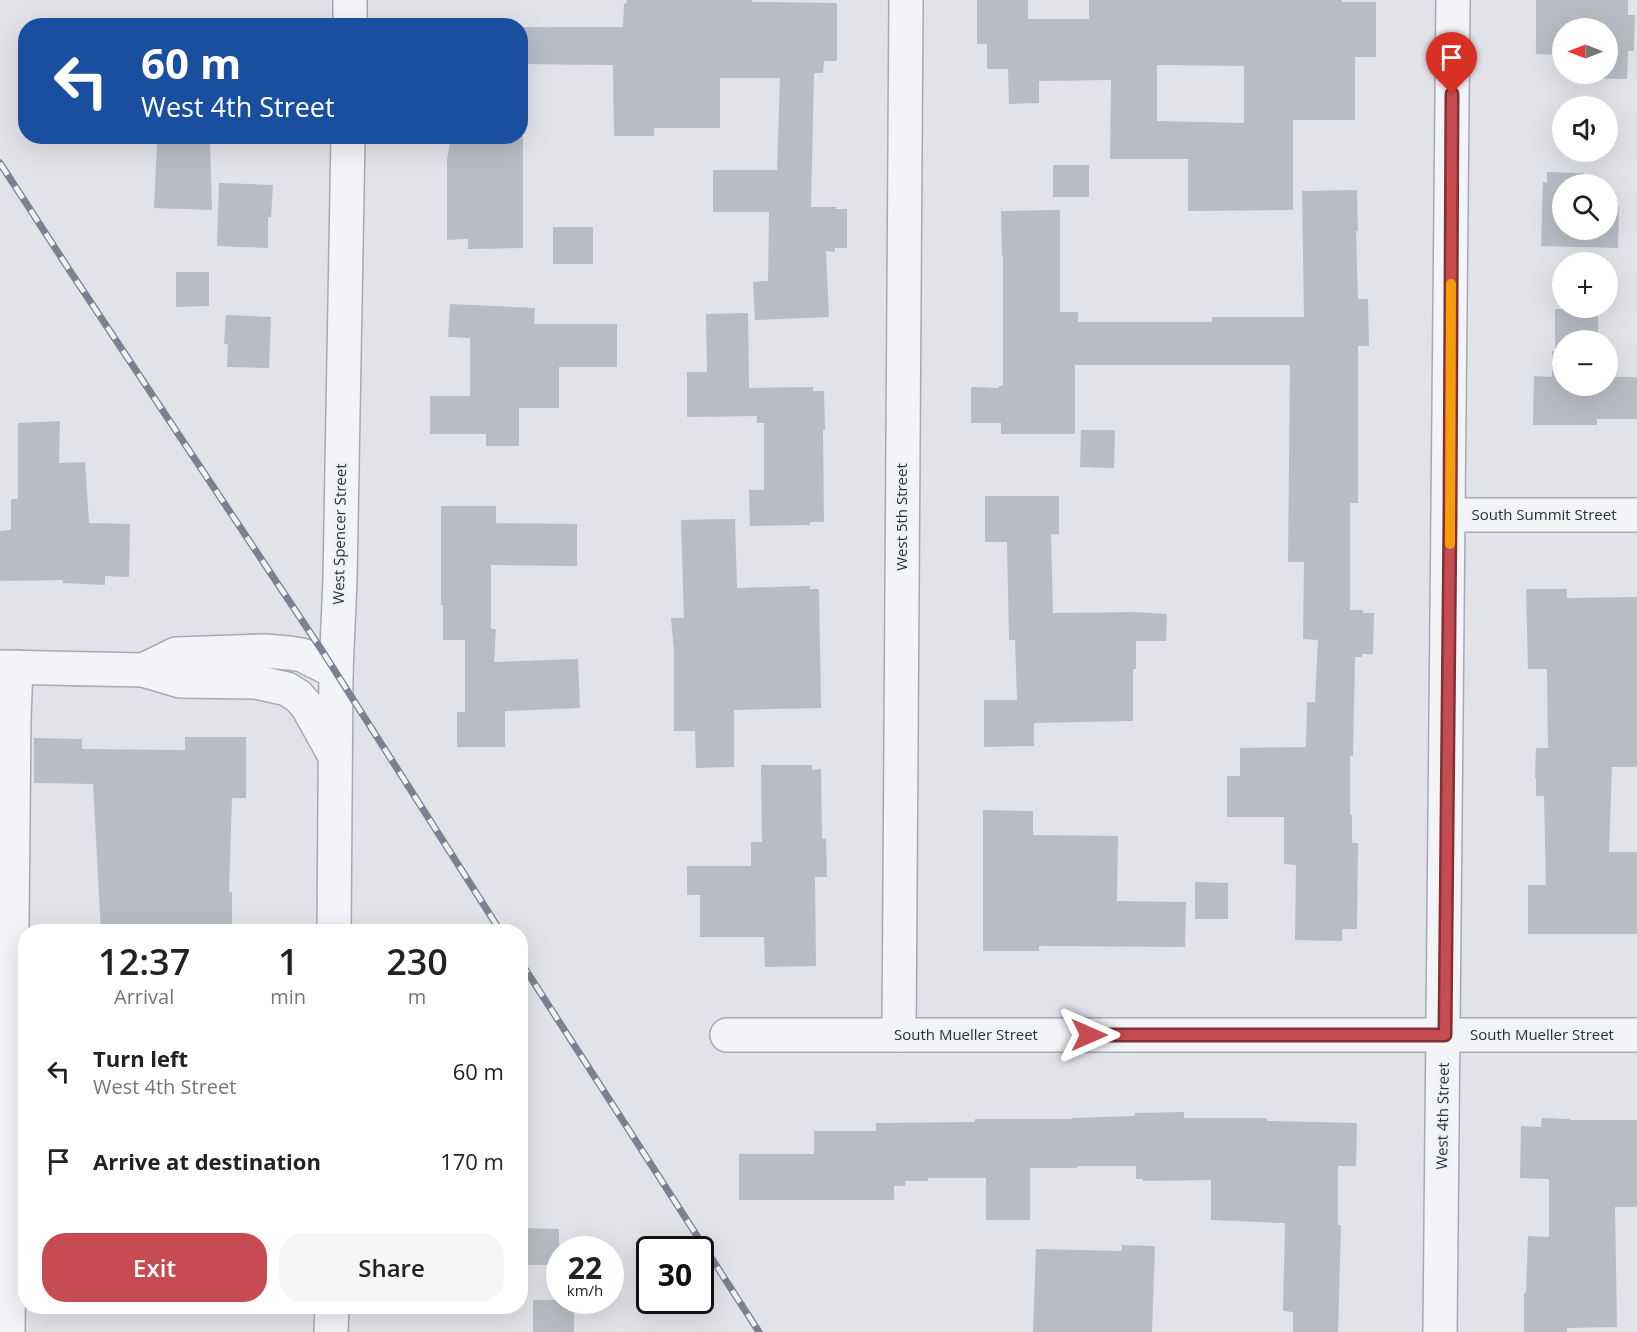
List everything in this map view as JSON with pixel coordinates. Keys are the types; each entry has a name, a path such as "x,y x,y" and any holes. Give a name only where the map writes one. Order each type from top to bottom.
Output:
{"street":[{"path":"350,0 350,18"},
{"name":"West 5th Street","path":"899,1035 906,0"},
{"name":"West 4th Street","path":"1440,1332 1445,1035 1453,0"},
{"name":"West Spencer Street","path":"334,924 336,672 348,144"},
{"name":"South Summit Street","path":"1450,515 1637,515"},
{"path":"143,670 176,654 265,651 302,655 336,672"},
{"path":"8,1332 14,730 8,667 143,670 180,681 256,682 287,688 307,706 336,758"},
{"name":"South Mueller Street","path":"727,1035 1637,1035"},
{"path":"331,1332 332,1314"}],"building":[{"path":"627,0 752,0 752,2 837,3 837,61 824,61 823,73 814,73 811,207 847,209 847,248 835,248 835,252 826,251 829,317 755,320 753,282 768,281 769,212 713,212 713,170 777,170 780,78 720,78 720,128 654,128 654,136 614,136 613,65 528,64 528,27 623,27 624,4"},
{"path":"977,0 1028,0 1028,19 1089,19 1089,0 1376,2 1376,57 1355,57 1355,120 1293,120 1293,210 1188,211 1188,159 1110,159 1111,80 1039,81 1039,103 1009,104 1008,69 987,69 987,44 977,44","holes":["1157,65 1244,66 1244,123 1157,121"]},
{"path":"1536,0 1628,0 1628,15 1635,15 1634,51 1628,51 1627,79 1618,79 1618,18 1552,18 1552,55 1536,54"},
{"path":"157,144 210,144 212,210 154,208"},
{"path":"450,144 523,144 523,248 468,249 468,239 447,240 447,160"},
{"path":"1053,165 1089,165 1089,197 1053,197"},
{"path":"1547,172 1584,173 1552,174 1552,240 1618,240 1619,206 1618,248 1541,246 1543,182 1547,182"},
{"path":"219,183 273,185 271,217 268,217 268,248 217,246"},
{"path":"1357,190 1358,299 1368,299 1369,346 1358,346 1358,503 1350,503 1350,610 1374,613 1373,654 1362,654 1362,657 1355,657 1353,756 1350,756 1350,815 1352,815 1352,843 1358,843 1357,929 1342,929 1342,941 1295,940 1296,865 1284,864 1284,817 1227,817 1227,776 1240,776 1240,748 1306,747 1307,702 1315,702 1318,640 1303,639 1304,562 1288,562 1290,365 1075,365 1075,434 1001,434 1001,423 971,423 971,387 999,388 1003,386 1001,211 1060,210 1060,312 1078,312 1078,322 1212,322 1212,317 1304,317 1302,191"},
{"path":"553,227 593,227 593,264 553,264"},
{"path":"176,272 209,272 209,306 176,307"},
{"path":"450,304 535,308 534,324 617,324 617,367 559,367 559,408 519,408 519,446 486,446 486,434 430,434 430,396 470,396 470,338 448,337"},
{"path":"748,313 749,388 813,387 813,391 824,391 824,522 810,522 810,525 750,526 749,490 764,490 764,423 757,423 757,416 687,417 687,372 707,372 706,314"},
{"path":"226,315 271,317 269,368 227,367 228,344 224,344"},
{"path":"1555,318 1598,318 1598,330 1555,330"},
{"path":"1534,376 1552,377 1552,396 1618,396 1618,377 1637,377 1637,419 1597,419 1597,425 1533,425"},
{"path":"60,421 59,463 85,462 89,523 130,524 129,577 105,576 105,585 63,583 63,580 0,581 0,531 11,530 11,499 18,499 18,423"},
{"path":"1081,430 1115,430 1114,468 1080,467"},
{"path":"985,496 1059,496 1059,534 1051,534 1053,613 1167,614 1166,641 1136,641 1136,669 1133,669 1133,721 1034,723 1034,746 984,747 984,700 1017,700 1015,640 1009,640 1007,542 985,542"},
{"path":"441,506 496,506 496,523 577,524 577,566 491,565 491,629 496,629 494,662 578,659 580,708 505,711 505,747 457,747 457,712 465,712 465,640 443,640"},
{"path":"735,519 737,588 810,586 810,589 819,589 821,708 734,710 734,767 696,768 695,731 674,731 674,651 671,618 684,618 681,520"},
{"path":"1526,589 1567,589 1567,598 1637,597 1637,767 1612,767 1609,852 1637,852 1637,934 1528,934 1528,885 1546,885 1544,796 1536,796 1535,778 1536,748 1548,748 1547,669 1528,669"},
{"path":"185,737 246,737 246,798 232,798 229,892 232,892 232,924 101,924 93,784 34,783 34,738 82,739 82,749 185,750"},
{"path":"761,765 812,765 812,770 821,769 822,839 826,839 827,877 815,877 816,966 765,967 764,937 700,937 700,895 687,895 687,866 751,866 751,842 762,842"},
{"path":"983,810 1033,811 1033,835 1118,836 1117,901 1186,902 1185,947 1039,946 1039,951 983,951"},
{"path":"1195,882 1228,883 1228,919 1195,919"},
{"path":"1184,1112 1184,1118 1267,1118 1267,1121 1357,1123 1356,1166 1338,1166 1338,1225 1341,1225 1338,1332 1293,1332 1293,1312 1283,1311 1285,1223 1211,1220 1211,1180 1143,1181 1143,1179 1136,1179 1136,1166 1030,1168 1030,1220 986,1220 986,1178 928,1178 928,1181 905,1181 905,1186 894,1186 894,1200 739,1200 739,1154 814,1154 814,1131 876,1131 876,1123 975,1122 975,1119 1072,1119 1135,1116 1135,1113"},
{"path":"1542,1118 1637,1120 1637,1207 1615,1207 1617,1327 1567,1328 1567,1332 1524,1332 1528,1236 1549,1237 1549,1179 1520,1178 1521,1126 1541,1127"},
{"path":"528,1228 559,1229 559,1236 546,1236 546,1265 528,1265"},
{"path":"1122,1245 1155,1246 1152,1332 1033,1332 1036,1249 1122,1251"},
{"path":"533,1300 546,1300 546,1314 574,1314 574,1332 533,1332"}],"railway":[{"path":"0,163 321,649 496,924"},
{"path":"528,973 759,1332"}],"slow traffic":[{"path":"1450,544 1451,284"}],"route":[{"path":"1089,1035 1445,1035 1452,94"}]}
